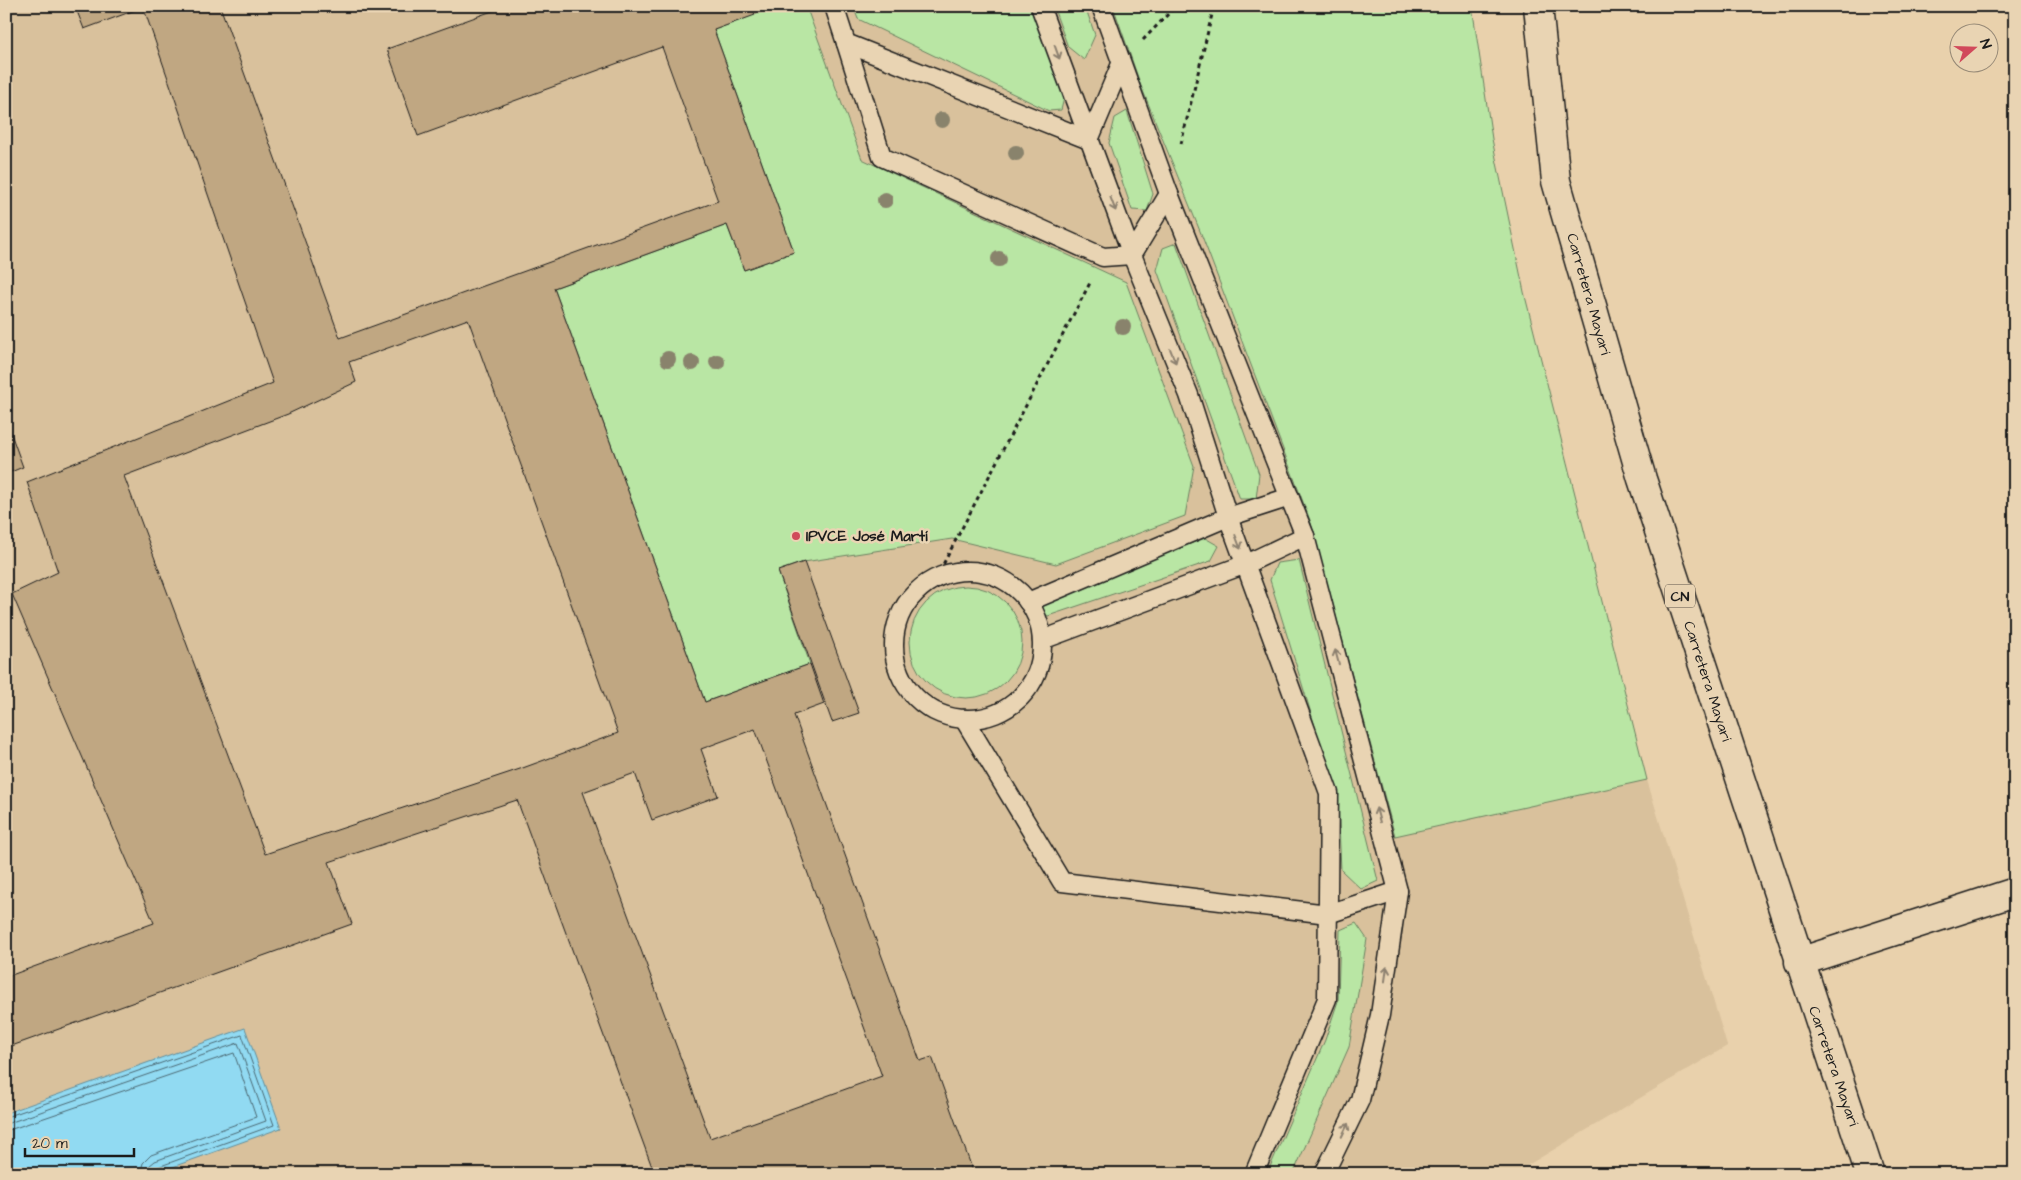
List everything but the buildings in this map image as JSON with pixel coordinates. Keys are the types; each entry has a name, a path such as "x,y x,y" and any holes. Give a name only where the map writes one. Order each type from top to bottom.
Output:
{"main road":[{"name":"Carretera Mayarí","path":"1538,6 1556,181 1642,479 1870,1174"},
{"path":"1799,962 2015,892"}],"lane":[{"path":"834,6 882,157 1103,257 1132,254"},
{"path":"1040,6 1132,254 1189,396 1228,517 1329,793 1327,999 1254,1174"},
{"path":"1101,6 1169,194 1305,536 1398,891 1380,1016 1360,1100 1324,1174"},
{"path":"846,43 1089,140"},
{"path":"1089,140 1121,64"},
{"path":"1132,254 1169,194"},
{"path":"1028,602 1228,517 1290,497"},
{"path":"1042,640 1246,564 1305,536"},
{"path":"955,571 978,571 1010,584 1028,602 1036,618 1042,640 1040,662 1035,676 1017,700 989,716 964,719 935,711 917,699 905,683 895,661 894,638 896,625 904,607 918,589 936,578 955,571"},
{"path":"964,719 1062,882 1328,914 1398,891"}],"path":[{"path":"1121,64 1176,6"},
{"path":"1169,194 1214,6"},
{"path":"936,578 1103,257"}],"shaded area":[{"name":"IPVCE José Martí","path":"6,6 1471,6 1492,139 1524,292 1647,780 1727,1046 1513,1174 6,1174"}],"green space":[{"path":"777,6 806,6 862,159 1126,282 1194,466 1185,516 1056,564 952,539 804,562 778,571 810,664 705,702 554,288 727,225 744,270 794,252 714,30"},
{"path":"853,6 1030,6 1064,98 1061,110 1049,111 858,19"},
{"path":"1053,6 1085,6 1095,35 1084,60 1068,47"},
{"path":"1113,6 1472,6 1492,139 1524,292 1647,780 1395,836 1311,523 1202,236 1141,86"},
{"path":"1127,111 1153,194 1147,211 1132,210 1109,143 1115,118"},
{"path":"1176,243 1259,474 1256,499 1240,499 1157,270 1163,248"},
{"path":"1205,538 1219,546 1211,561 1048,616 1039,611 1038,603"},
{"path":"1299,560 1378,881 1361,889 1341,870 1338,801 1270,580 1277,563"},
{"path":"966,586 977,587 987,591 1005,603 1017,621 1021,631 1021,653 1017,663 1005,681 987,693 977,697 966,698 955,697 945,693 927,681 915,663 911,653 910,642 911,631 915,621 927,603 945,591 955,587"},
{"path":"1356,923 1367,939 1349,1047 1293,1174 1267,1174 1325,1040 1338,1001 1340,930"}],"water":[{"path":"245,1028 281,1128 153,1174 13,1174 6,1156 6,1113"}],"place":[{"name":"IPVCE José Martí","path":"796,536"}]}
